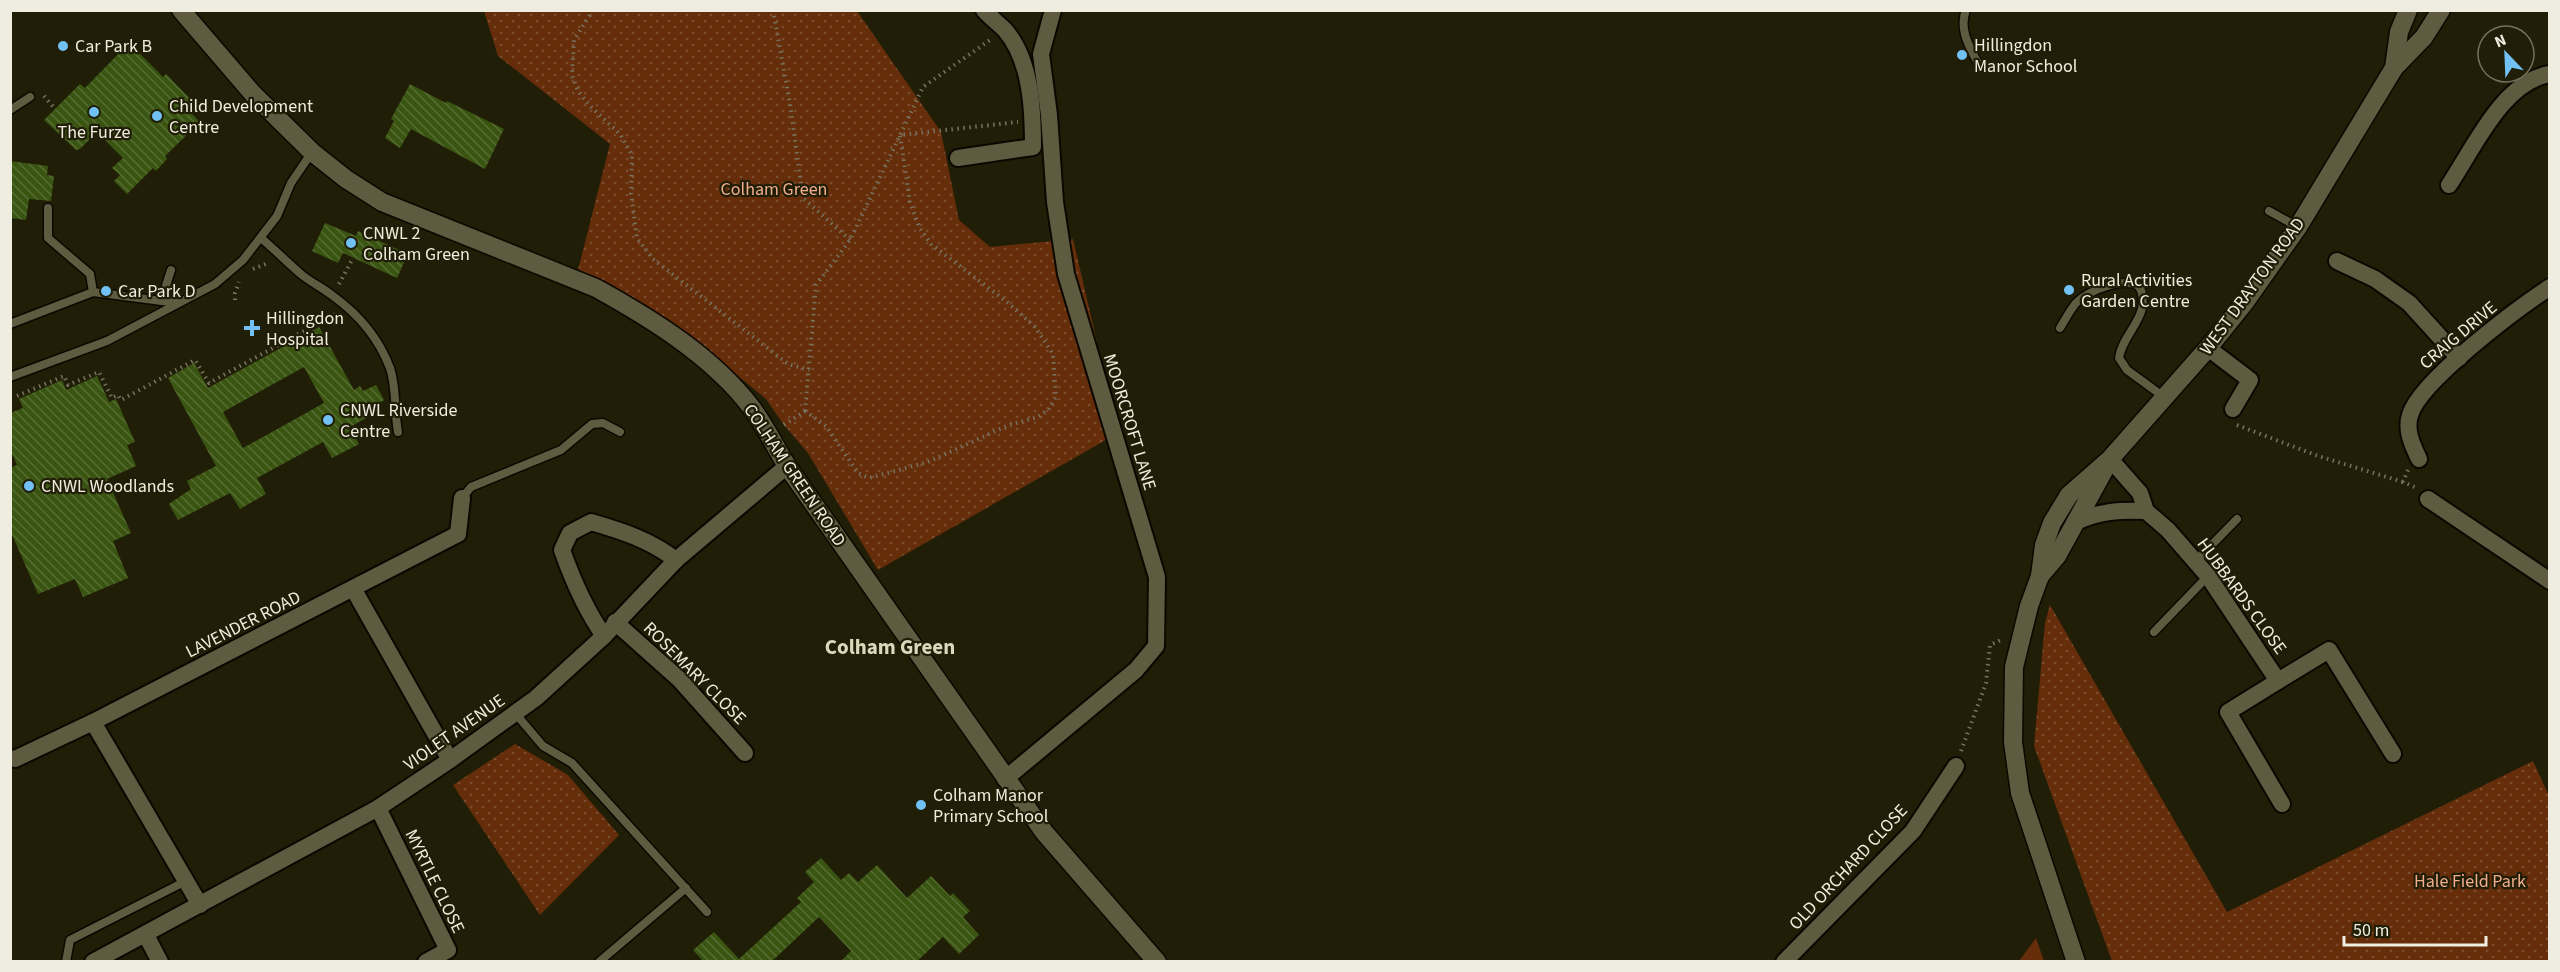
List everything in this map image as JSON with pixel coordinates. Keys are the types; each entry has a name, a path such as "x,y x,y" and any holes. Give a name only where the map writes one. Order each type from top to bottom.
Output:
{"street":[{"name":"COLHAM GREEN ROAD","path":"181,10 253,93 312,152 346,179 382,202 576,280 618,300 702,356 748,404 787,466 1044,832 1157,962"},
{"path":"958,159 1033,147 1033,113 1023,61 1006,31 984,10"},
{"name":"MOORCROFT LANE","path":"1005,779 1136,670 1156,646 1156,577 1066,274 1055,202 1049,115 1041,54 1053,10"},
{"name":"WEST DRAYTON ROAD","path":"2076,962 2024,809 2013,742 2014,667 2040,576 2044,545 2058,514 2075,489 2110,459 2208,348 2272,264 2298,226 2394,68 2424,37 2441,10"},
{"name":"WEST DRAYTON ROAD","path":"2394,68 2399,32 2408,11"},
{"path":"2449,185 2505,99 2523,83 2550,74"},
{"path":"2337,261 2374,279 2409,303 2459,358"},
{"name":"CRAIG DRIVE","path":"2420,459 2410,436 2409,416 2418,399 2431,382 2459,358 2550,287"},
{"path":"2208,348 2250,380 2233,409"},
{"name":"WEST DRAYTON ROAD","path":"2040,576 2056,556 2110,459"},
{"name":"HUBBARDS CLOSE","path":"2110,459 2140,494 2146,512 2168,530 2208,576 2278,681"},
{"name":"VIOLET AVENUE","path":"93,962 378,808 450,760 536,698 604,636 676,560 787,466"},
{"name":"LAVENDER ROAD","path":"10,758 15,759 93,722 354,590 458,534 462,498"},
{"path":"2428,499 2550,581"},
{"path":"2074,523 2108,511 2146,512"},
{"path":"604,636 574,585 562,550 570,533 591,522 629,533 660,548 676,560"},
{"path":"354,590 450,760"},
{"name":"ROSEMARY CLOSE","path":"615,622 679,679 745,753"},
{"name":"HUBBARDS CLOSE","path":"2282,804 2228,712 2329,650 2392,754"},
{"path":"93,722 200,905"},
{"name":"OLD ORCHARD CLOSE","path":"1784,962 1913,831 1956,766"},
{"name":"MYRTLE CLOSE","path":"378,808 448,950 426,962"},
{"path":"146,935 160,962"}],"lane":[{"path":"1966,10 1962,20 1965,37 1980,67"},
{"path":"10,110 30,97"},
{"path":"10,377 107,341 224,277 243,260 277,216 291,183 312,152"},
{"path":"48,208 48,238 90,274 93,292"},
{"path":"2269,211 2298,226"},
{"path":"261,238 303,275 333,295 369,330 384,352 395,386 394,412 398,432"},
{"path":"161,301 171,270"},
{"path":"2060,328 2075,304 2085,295 2128,282 2139,286 2143,300 2139,319 2124,342 2120,358 2127,370 2164,397"},
{"path":"10,324 93,292 177,303"},
{"path":"462,498 471,487 561,450 592,424 603,423 621,432"},
{"path":"2196,561 2237,519"},
{"path":"2154,632 2208,576"},
{"path":"515,713 543,746 572,763 707,912"},
{"path":"66,962 70,940 186,881"},
{"path":"599,962 686,888"}],"path":[{"path":"593,10 574,40 572,75 578,91 590,106 620,134 632,155 631,194 637,238 653,259 788,364 809,370"},
{"path":"773,10 790,104 803,198 850,240"},
{"path":"805,411 816,285 850,240 924,87 996,36"},
{"path":"39,92 55,109"},
{"path":"900,135 1023,121"},
{"path":"805,411 826,426 858,473 869,478 928,462 1009,425 1038,417 1048,410 1056,397 1053,354 1035,327 1007,302 931,244 919,227 910,202 900,135"},
{"path":"333,295 353,258"},
{"path":"249,272 267,263 275,263"},
{"path":"235,300 235,293 241,279"},
{"path":"17,396 63,375 68,385 99,372 112,398 118,395 120,400 195,360 209,383 263,356 342,309"},
{"path":"2233,409 2235,424 2318,456 2417,487 2428,499"},
{"path":"784,425 805,411"},
{"path":"2403,482 2405,472 2420,459"},
{"path":"1956,766 1986,682 1990,645 2023,630"}],"green space":[{"name":"Colham Green","path":"484,11 857,11 941,132 959,220 990,247 1073,239 1118,433 878,570 808,453 766,399 683,331 578,270 610,144 498,56"},
{"name":"Hale Field Park","path":"2050,605 2227,912 2533,761 2549,796 2549,961 2112,961 2034,746 2045,623"},
{"path":"515,744 568,775 619,835 540,915 453,785"},
{"path":"2036,938 2044,961 2019,961"}],"building":[{"name":"Child Development Centre","path":"129,43 163,77 166,74 195,104 189,111 200,122 165,156 167,159 156,171 153,168 127,194 114,181 120,175 112,168 123,158 97,132 80,149 76,150 44,120 80,84 85,88"},
{"path":"410,84 504,129 485,169 411,129 400,148 385,138 394,121 391,119"},
{"path":"10,161 48,166 47,175 54,176 51,201 29,199 26,220 10,218"},
{"name":"CNWL 2 Colham Green","path":"325,223 356,236 358,231 408,254 397,278 343,253 338,263 312,251"},
{"name":"CNWL Riverside Centre","path":"319,327 354,390 360,386 363,391 376,385 384,400 373,408 375,413 350,427 359,444 332,458 323,442 257,478 266,494 240,509 230,493 178,520 169,504 191,489 187,481 216,466 168,378 194,363 208,388","holes":["304,367 324,403 243,448 223,412"]},
{"name":"CNWL Woodlands","path":"97,376 109,402 116,399 135,442 127,445 136,466 107,479 131,533 113,541 128,578 83,597 75,579 38,594 10,530 10,468 17,465 10,449 10,413 23,408 19,399 62,380 66,390"},
{"path":"821,858 841,880 849,873 858,882 877,865 907,898 931,876 950,896 953,893 970,911 963,917 979,935 959,954 943,937 916,962 840,962 851,951 819,917 771,962 704,962 693,950 714,932 739,959 801,902 797,898 814,882 805,872"}],"place":[{"name":"Car Park B","path":"63,46"},
{"name":"Hillingdon Manor School","path":"1962,55"},
{"name":"The Furze","path":"94,112"},
{"name":"Child Development Centre","path":"157,116"},
{"name":"CNWL 2 Colham Green","path":"351,243"},
{"name":"Rural Activities Garden Centre","path":"2069,290"},
{"name":"Car Park D","path":"106,291"},
{"name":"Hillingdon Hospital","path":"252,328"},
{"name":"CNWL Riverside Centre","path":"328,420"},
{"name":"CNWL Woodlands","path":"29,486"},
{"name":"Colham Manor Primary School","path":"921,805"}],"district":[{"name":"Colham Green","path":"890,647"}]}
